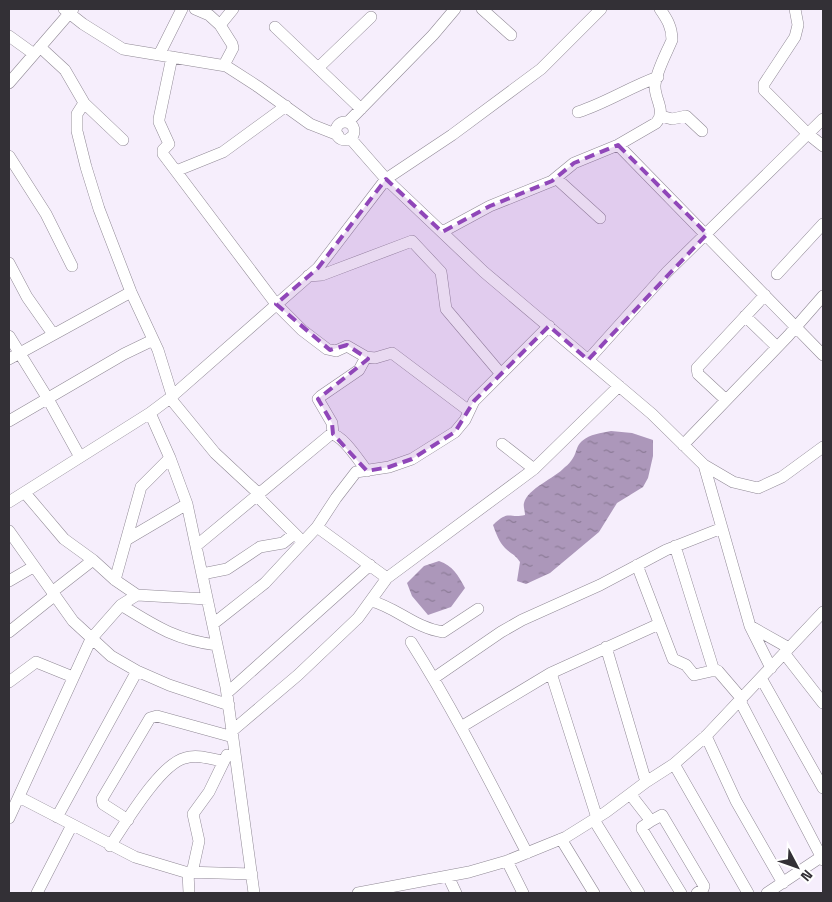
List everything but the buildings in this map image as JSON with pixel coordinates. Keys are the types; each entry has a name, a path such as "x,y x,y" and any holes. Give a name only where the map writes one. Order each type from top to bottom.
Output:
{"street":[{"path":"159,55 182,9"},
{"path":"195,9 206,12 220,25 234,46 224,65"},
{"path":"220,25 233,9"},
{"path":"338,135 336,132 338,125 348,122 433,35 455,9"},
{"path":"482,9 511,34"},
{"path":"9,502 150,413 171,397 318,268 386,179 452,135 541,69 601,9"},
{"path":"442,232 490,206 557,179 568,166 618,145 656,124 661,116 655,86 672,40 670,25 660,9"},
{"path":"795,9 798,25 795,37 763,87 808,134 823,146"},
{"path":"9,82 70,10 86,19 91,28 123,49 224,65 258,86 310,124 338,135 343,139 350,138"},
{"path":"318,68 371,17"},
{"path":"276,26 360,109"},
{"path":"9,36 37,50 65,70 84,103 123,140"},
{"path":"172,57 159,122 169,144 163,150 163,154 276,304 302,330 327,349 336,351 347,346 366,357 375,358 392,353 469,411"},
{"path":"578,112 606,102 631,88 658,77"},
{"path":"84,103 77,114 77,130 86,167 99,209 131,292 153,340 171,397 215,453 298,538"},
{"path":"176,171 223,152 286,106"},
{"path":"661,116 672,119 686,116 702,131"},
{"path":"588,360 667,272 823,119"},
{"path":"348,122 351,123 354,129 350,138"},
{"path":"350,138 386,179 484,272 652,414 704,465 732,482 758,488 782,477 823,447"},
{"path":"618,145 823,355"},
{"path":"9,156 46,214 72,266"},
{"path":"557,179 600,218"},
{"path":"777,274 823,224"},
{"path":"308,276 322,275 412,241 441,272 446,309 501,374"},
{"path":"9,263 27,297 53,334"},
{"path":"14,356 131,292"},
{"path":"726,400 698,374 697,368 766,295"},
{"path":"683,445 796,327 823,296"},
{"path":"745,316 777,347"},
{"path":"202,574 227,569 260,547 284,543 298,538 317,527 356,472 389,467 412,458 455,432 465,420 474,401 549,326"},
{"path":"9,336 14,356 48,399 80,456"},
{"path":"9,421 124,354 153,340"},
{"path":"366,357 358,370 319,398 319,402 332,423 333,434 342,441 367,471"},
{"path":"189,893 190,872 199,842 193,814 210,792 233,737 358,618 387,578 534,469 619,386"},
{"path":"150,413 170,458 187,504 227,692 254,893"},
{"path":"196,546 319,443 333,434"},
{"path":"502,444 534,469"},
{"path":"115,580 141,487 170,458"},
{"path":"704,465 750,626 771,668"},
{"path":"25,493 64,539 137,595 207,598"},
{"path":"126,540 187,504"},
{"path":"317,527 387,578"},
{"path":"434,678 501,632 522,620 600,585 675,546 722,528"},
{"path":"9,531 73,621 111,656 137,671 169,685 229,704"},
{"path":"213,624 265,582 298,538"},
{"path":"675,546 714,671"},
{"path":"9,632 93,560"},
{"path":"227,692 370,565"},
{"path":"637,565 658,624 674,660 686,665 694,675 718,671 741,700 822,858 767,893"},
{"path":"9,581 33,567"},
{"path":"9,818 91,639 121,605 137,595"},
{"path":"371,601 385,605 408,620 443,632 478,609"},
{"path":"121,605 180,638 217,644"},
{"path":"358,893 448,876 507,861 561,839 595,819 674,764 706,736 823,612"},
{"path":"461,727 551,673 658,624"},
{"path":"750,626 786,651 823,703"},
{"path":"411,642 434,678 461,727 527,853"},
{"path":"606,647 646,782"},
{"path":"9,682 36,662 73,677"},
{"path":"57,817 137,671"},
{"path":"551,673 595,819 639,893"},
{"path":"761,678 823,788"},
{"path":"128,820 103,804 102,799 150,718 157,716 233,737"},
{"path":"706,736 736,802 783,883"},
{"path":"110,846 150,788 172,764 185,758 196,756 223,761"},
{"path":"674,764 748,893"},
{"path":"630,794 651,821"},
{"path":"19,796 135,858 190,872 252,874"},
{"path":"680,893 642,830 642,827 662,815 704,886 697,893"},
{"path":"37,893 72,825"},
{"path":"561,839 594,893"},
{"path":"507,861 523,893"},
{"path":"448,876 456,893"}],"highlighted area":[{"path":"618,145 707,234 588,360 549,326 474,401 455,432 412,459 389,467 367,471 333,434 332,423 318,399 368,359 347,345 330,350 276,304 318,268 386,179 442,232 490,206 552,181 574,163"}],"water":[{"path":"611,431 632,433 653,440 653,456 648,478 643,487 617,503 599,532 550,573 526,584 517,581 520,562 503,546 493,525 502,517 525,515 524,504 526,498 568,464 582,441 592,435"},
{"path":"439,561 455,572 465,588 451,607 428,615 412,596 407,583 424,566"}]}
